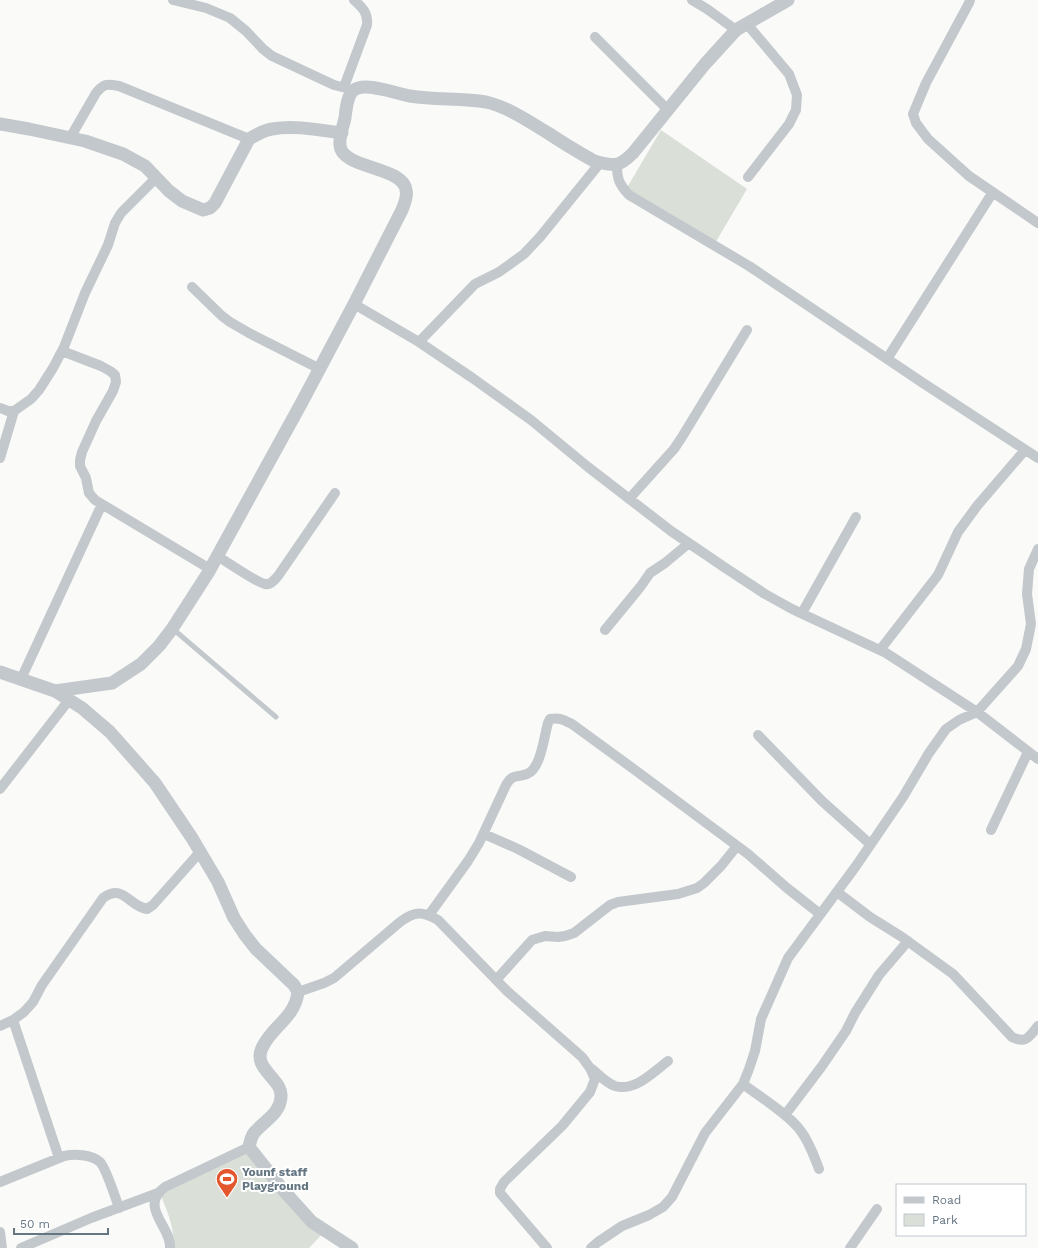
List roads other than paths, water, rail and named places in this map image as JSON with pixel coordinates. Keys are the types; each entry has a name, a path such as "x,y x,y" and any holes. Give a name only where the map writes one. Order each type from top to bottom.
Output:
{"street":[{"path":"173,0 206,8 230,18 246,31 263,50 272,56 334,85 349,89 370,87 411,96 487,102 506,109 521,117 594,161 617,165 624,162 633,153 705,64 742,27 788,0"},
{"path":"55,691 112,683 141,664 159,646 172,628 210,569 320,369 402,210 406,196 406,188 400,180 392,175 350,159 342,153 340,146 350,96 349,89 368,18 362,6 354,0"},
{"path":"692,0 742,27 788,74 797,95 796,110 789,124 748,177"},
{"path":"970,0 926,83 913,114 916,123 928,139 969,176 1038,222"},
{"path":"595,37 668,110"},
{"path":"70,138 100,87 107,84 119,86 249,139"},
{"path":"0,124 29,128 85,141 123,154 145,166 169,191 182,201 203,210 210,208 215,203 249,139 259,133 271,129 296,128 342,132"},
{"path":"419,342 472,287 499,272 524,254 540,237 600,163"},
{"path":"617,165 617,176 621,186 629,195 749,266 1038,458"},
{"path":"0,458 14,412 31,399 39,390 62,351 85,293 108,245 115,223 121,213 156,178"},
{"path":"887,359 993,192"},
{"path":"192,287 230,322 320,369"},
{"path":"354,304 419,342 471,376 531,420 629,499 689,543 765,594 802,614 880,650 920,674 977,712 1038,759"},
{"path":"629,499 674,449 747,330"},
{"path":"62,351 101,366 115,375 116,382 113,391 96,420 80,460 80,466 86,478 89,493 95,500 210,569"},
{"path":"0,408 14,412"},
{"path":"880,650 938,575 958,532 977,506 1024,450"},
{"path":"217,556 264,584 271,583 278,576 335,493"},
{"path":"22,679 102,504"},
{"path":"802,614 856,517"},
{"path":"605,630 650,573 665,563 689,543"},
{"path":"591,1248 622,1226 649,1215 663,1207 672,1197 705,1133 743,1084 755,1050 760,1019 788,958 902,798 929,753 946,729 958,720 977,712 1018,666 1026,649 1031,624 1027,594 1028,569 1038,549"},
{"path":"0,672 55,691 82,708 110,732 155,783 192,838 218,882 234,918 245,935 256,949 294,986 298,992 294,1008 272,1033 261,1049 260,1058 262,1065 280,1088 282,1096 274,1113 250,1139 249,1147 284,1191 312,1222 352,1248"},
{"path":"0,789 70,700"},
{"path":"428,915 468,860 484,834 510,778 528,774 540,758 548,723 550,720 556,718 563,719 572,724 635,770 737,846 820,914"},
{"path":"758,735 822,801 870,844"},
{"path":"991,830 1028,752"},
{"path":"484,834 518,848 571,877"},
{"path":"496,980 532,940 545,936 558,937 574,933 610,905 618,902 678,894 696,888 704,883 721,866 737,846"},
{"path":"0,1026 13,1020 24,1012 33,1002 42,985 103,898 109,893 118,892 140,908 148,909 200,852"},
{"path":"836,892 953,974 1012,1037 1018,1040 1024,1040 1038,1026"},
{"path":"298,992 334,978 409,916 416,913 428,915 438,920 496,980 582,1057 590,1068 595,1079 590,1092 562,1126 504,1182 500,1189 500,1193 547,1248"},
{"path":"785,1115 846,1031 855,1013 880,975 908,941"},
{"path":"13,1020 59,1158"},
{"path":"590,1068 608,1083 623,1087 639,1082 668,1061"},
{"path":"743,1084 793,1122 809,1143 819,1169"},
{"path":"21,1248 158,1192 165,1187 249,1147"},
{"path":"0,1182 59,1158 73,1155 91,1158 101,1163 119,1208"},
{"path":"158,1192 155,1203 156,1212 169,1239 170,1248"},
{"path":"850,1248 877,1209"},
{"path":"0,1232 2,1248"}],"lane":[{"path":"172,628 276,717"}],"place":[{"name":"Younf staff Playground","path":"227,1198"}]}
